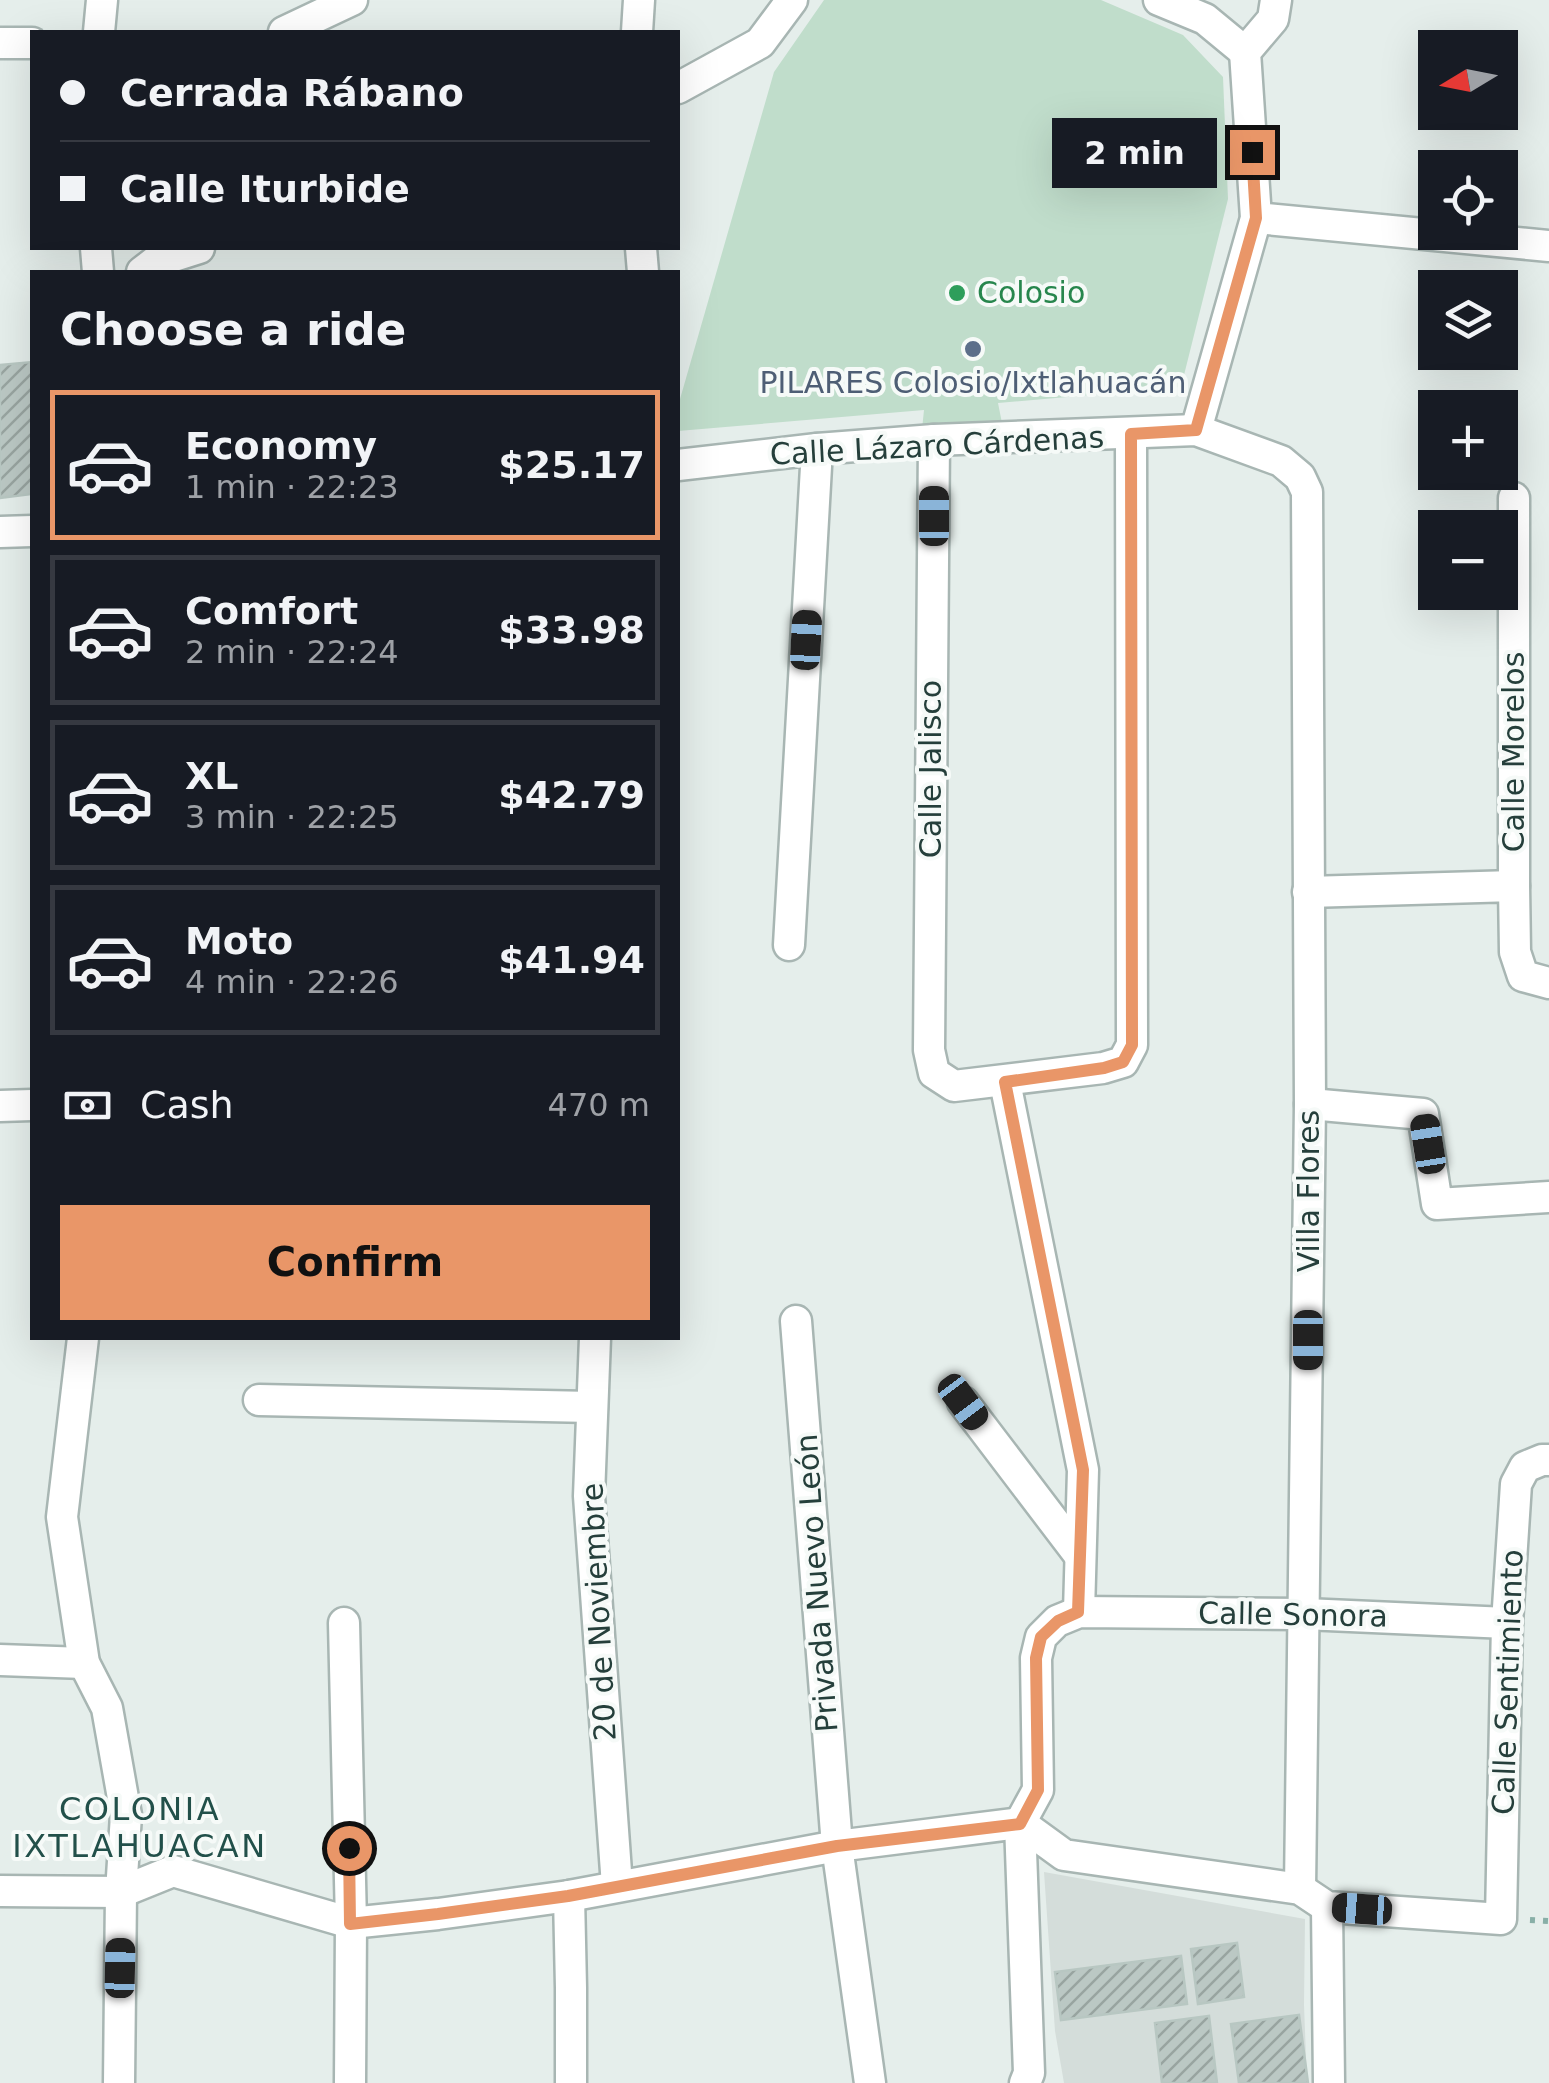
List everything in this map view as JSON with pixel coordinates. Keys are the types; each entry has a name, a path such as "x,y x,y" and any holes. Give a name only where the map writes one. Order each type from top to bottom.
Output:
{"street":[{"path":"100,30 102,0"},
{"path":"299,18 352,0"},
{"path":"637,30 639,0"},
{"path":"680,87 760,43 792,0"},
{"path":"1160,0 1205,19 1245,52"},
{"path":"1196,430 1256,218 1245,52 1274,19 1276,0"},
{"path":"0,43 30,43"},
{"path":"1256,218 1549,246"},
{"path":"145,270 155,262 194,250"},
{"name":"Calle Lázaro Cárdenas","path":"680,466 934,440 1196,430"},
{"name":"Villa Flores","path":"1196,430 1281,461 1300,477 1307,492 1310,1104 1300,1889"},
{"path":"1027,2078 1020,1824 1038,1790 1036,1658 1041,1637 1058,1621 1078,1612 1083,1470 1005,1082 1104,1068 1123,1062 1132,1045 1131,434"},
{"name":"Calle Jalisco","path":"934,440 929,1050 934,1073 954,1086 1005,1082"},
{"path":"788,944 817,449"},
{"name":"Calle Morelos","path":"1514,498 1515,952 1524,976 1549,983"},
{"path":"0,532 30,531"},
{"path":"1308,892 1514,886"},
{"path":"1310,1104 1424,1114 1437,1204 1549,1197"},
{"path":"0,1106 30,1105"},
{"name":"Privada Nuevo León","path":"796,1321 837,1846 870,2083"},
{"path":"82,1340 62,1517 84,1662 107,1708 126,1815 118,2083"},
{"name":"20 de Noviembre","path":"595,1340 589,1496 617,1886"},
{"path":"259,1400 592,1407"},
{"path":"963,1402 1080,1556"},
{"name":"Calle Sentimiento","path":"1327,1907 1501,1919 1507,1623 1516,1484 1524,1467 1545,1460"},
{"name":"Calle Sonora","path":"1078,1612 1306,1614 1507,1623"},
{"path":"344,1622 350,2083"},
{"path":"0,1660 84,1662"},
{"path":"0,1891 121,1892 172,1870 350,1924 568,1896 837,1846 1020,1824 1064,1855 1300,1889 1327,1907 1329,2083"},
{"path":"568,1896 570,2083"}],"shaded area":[{"path":"1044,1872 1305,1919 1307,2083 1064,2083 1055,2031"}],"green space":[{"name":"Colosio","path":"824,0 1101,0 1183,35 1223,77 1228,199 1181,387 998,403 1004,433 921,439 924,410 680,431 680,399 774,72"}],"building":[{"path":"30,362 30,494 0,498 0,365"},
{"path":"1237,1943 1244,1997 1198,2004 1191,1949"},
{"path":"1181,1956 1187,2004 1061,2020 1055,1972"},
{"path":"1299,2015 1308,2083 1239,2083 1231,2024"},
{"path":"1209,2016 1217,2083 1162,2083 1155,2023"}],"place":[{"name":"Colosio","path":"957,293"},
{"name":"PILARES Colosio/Ixtlahuacán","path":"973,349"}],"district":[{"name":"COLONIA IXTLAHUACAN","path":"140,1828"}],"route":[{"path":"349,1848 350,1924 568,1896 837,1846 1020,1824 1038,1790 1036,1658 1041,1637 1058,1621 1078,1612 1083,1470 1005,1082 1104,1068 1123,1062 1132,1045 1131,434 1196,430 1256,218 1252,152"}]}
